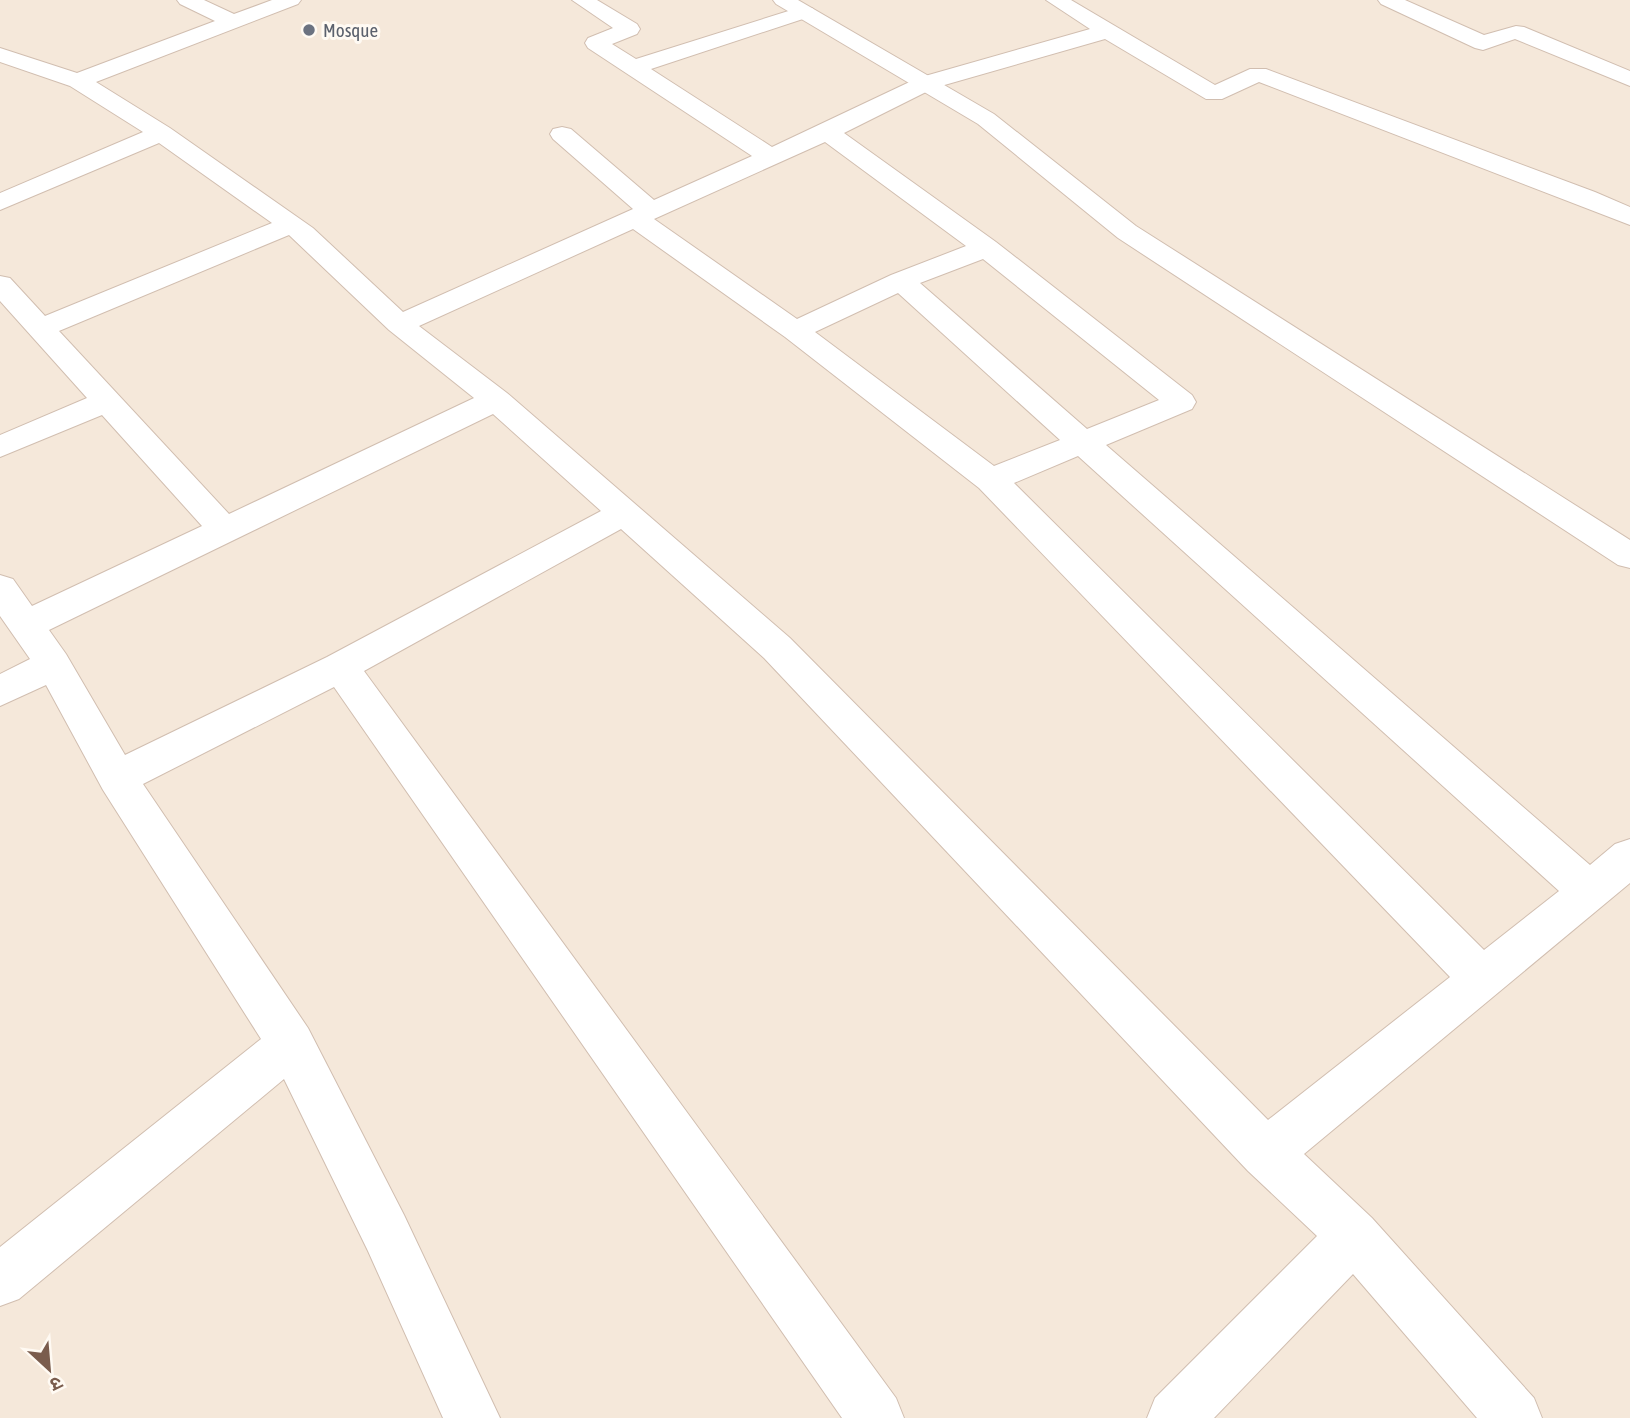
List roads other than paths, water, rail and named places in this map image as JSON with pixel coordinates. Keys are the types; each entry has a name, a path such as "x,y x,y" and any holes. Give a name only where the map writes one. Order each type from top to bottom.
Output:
{"street":[{"path":"187,0 234,22"},
{"path":"78,81 291,0"},
{"path":"582,0 629,29 596,43 771,157"},
{"path":"783,0 986,120 1128,232 1630,556"},
{"path":"1056,0 1214,94 1258,74 1586,197 1630,217"},
{"path":"1388,0 1483,43 1516,33 1630,79"},
{"path":"632,68 805,12"},
{"path":"399,324 827,132 926,83 1108,31"},
{"path":"0,55 78,81 161,133 290,225 399,324 496,400 777,648 1266,1153 1354,1236 1514,1418"},
{"path":"827,132 986,248 1181,402 991,480"},
{"path":"0,202 161,133"},
{"path":"562,134 642,214 991,480 1482,979"},
{"path":"224,529 107,401 15,308 290,225"},
{"path":"795,331 901,281 986,248"},
{"path":"901,281 1590,892"},
{"path":"26,625 496,400"},
{"path":"0,447 107,401"},
{"path":"117,778 340,667 624,513"},
{"path":"0,588 54,664 117,778 291,1044 386,1233 472,1418"},
{"path":"0,691 54,664"},
{"path":"340,667 876,1418"},
{"path":"1266,1153 1630,857"},
{"path":"0,1280 291,1044"},
{"path":"1175,1418 1354,1236"}],"place":[{"name":"Mosque","path":"309,30"}]}
